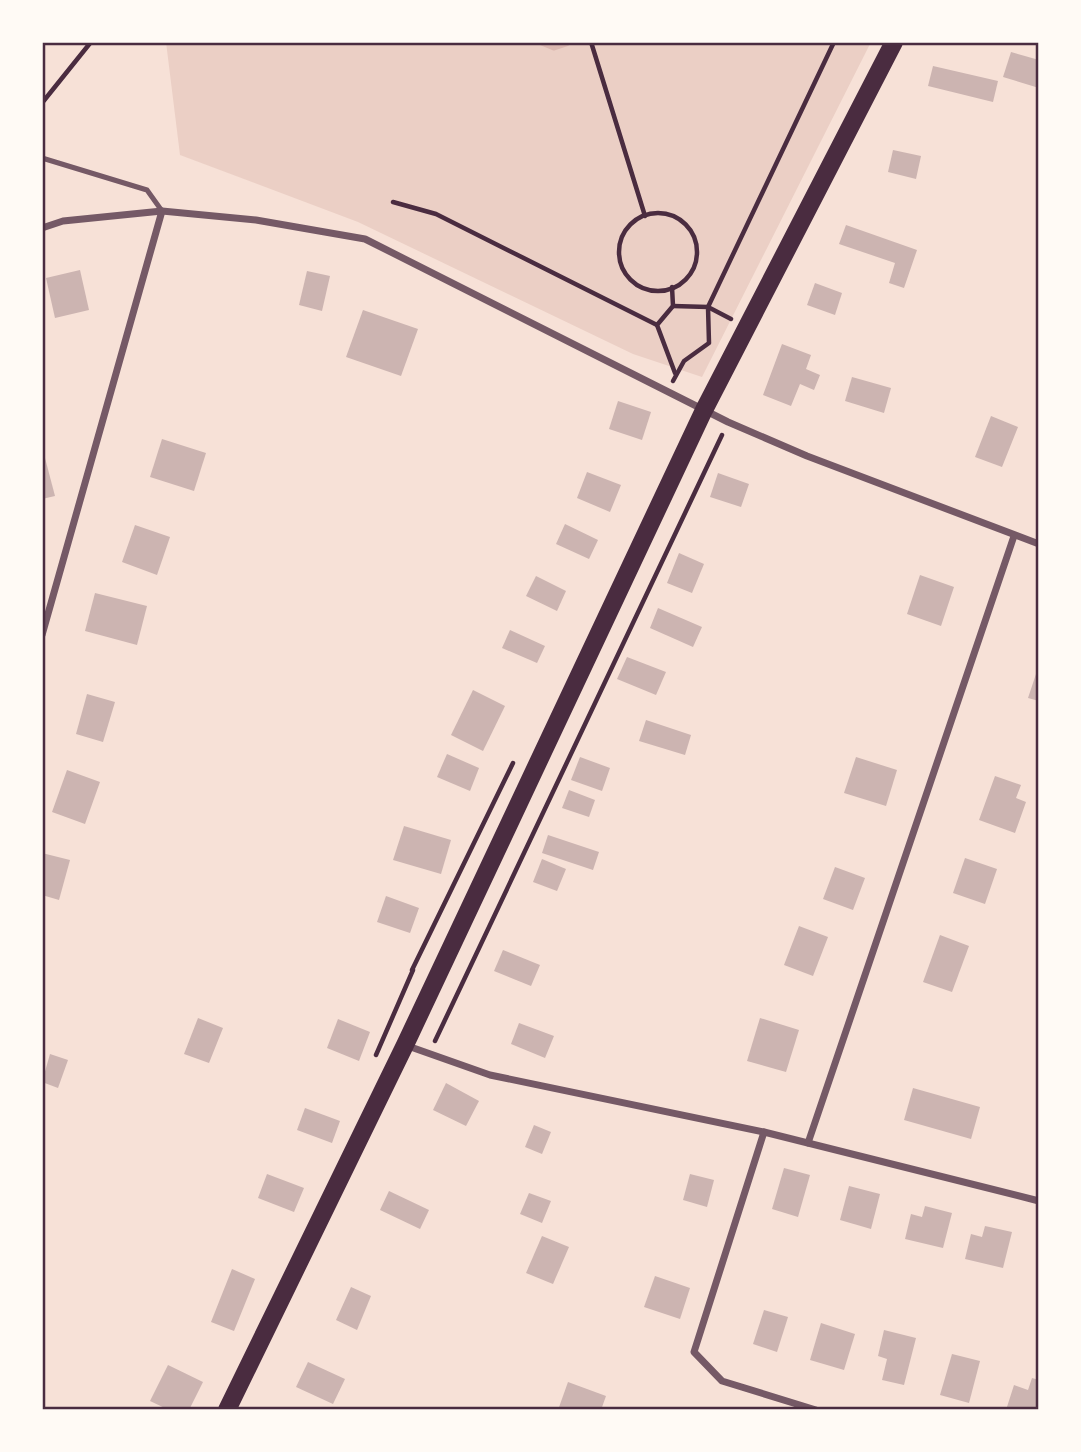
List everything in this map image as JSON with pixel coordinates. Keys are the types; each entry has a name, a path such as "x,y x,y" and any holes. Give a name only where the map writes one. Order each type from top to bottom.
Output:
{"main road":[{"path":"227,1410 405,1045 704,410 894,42"}],"street":[{"path":"42,635 162,211"},
{"path":"42,228 62,221 162,211 256,220 365,239 728,422 1039,544"},
{"path":"808,1143 1014,536"},
{"path":"405,1045 490,1074 764,1132 1039,1201"},
{"path":"764,1132 694,1352 722,1381 816,1410"}],"lane":[{"path":"42,158 147,190 162,211"}],"path":[{"path":"42,103 91,42"},
{"path":"591,42 645,216"},
{"path":"393,202 436,214 657,324 675,374 684,361 709,343 708,307 834,42"},
{"path":"659,214 675,217 686,225 693,235 697,248 691,274 681,284 646,289 634,284 623,270 618,256 621,239 629,225 645,216 659,214"},
{"path":"657,324 673,306 672,287"},
{"path":"673,306 708,307 731,319"},
{"path":"430,1053 728,422"}],"shaded area":[{"path":"166,42 871,42 702,377 633,354 358,222 180,155"}],"building":[{"path":"1011,52 1039,60 1039,88 1003,77"},
{"path":"933,66 998,81 993,102 928,86"},
{"path":"893,150 921,156 916,179 888,172"},
{"path":"846,225 917,250 904,288 889,283 895,263 839,244"},
{"path":"80,270 89,310 55,318 46,278"},
{"path":"307,271 330,276 322,311 299,305"},
{"path":"815,283 842,293 835,315 807,305"},
{"path":"363,310 418,329 401,376 346,357"},
{"path":"782,344 811,355 806,369 820,375 814,390 800,384 791,406 763,395"},
{"path":"852,377 891,388 884,413 845,401"},
{"path":"618,401 651,412 642,440 609,429"},
{"path":"991,416 1018,427 1002,467 975,457"},
{"path":"162,439 206,453 194,491 150,477"},
{"path":"45,458 55,496 42,499 42,459"},
{"path":"587,472 621,485 610,512 577,498"},
{"path":"718,473 749,484 741,507 710,497"},
{"path":"565,524 598,540 589,559 556,544"},
{"path":"135,525 170,537 157,575 122,562"},
{"path":"679,553 704,564 692,593 667,583"},
{"path":"920,575 954,587 941,626 907,614"},
{"path":"536,576 566,591 557,611 526,596"},
{"path":"95,593 147,606 137,645 85,631"},
{"path":"658,608 702,627 693,647 650,628"},
{"path":"510,630 545,646 537,663 502,648"},
{"path":"627,657 666,672 656,695 617,679"},
{"path":"1039,665 1039,701 1028,698"},
{"path":"473,690 505,706 483,751 451,735"},
{"path":"87,694 115,702 103,742 76,734"},
{"path":"646,720 691,735 685,755 639,741"},
{"path":"447,754 479,768 470,791 437,777"},
{"path":"580,757 610,768 602,791 571,780"},
{"path":"856,757 897,770 886,806 844,793"},
{"path":"67,770 100,782 85,824 52,812"},
{"path":"995,776 1021,785 1016,798 1026,802 1015,833 979,820"},
{"path":"569,790 595,800 589,817 562,808"},
{"path":"404,826 451,840 441,874 393,860"},
{"path":"548,835 599,852 593,870 542,853"},
{"path":"42,853 70,860 59,900 42,895"},
{"path":"965,858 997,869 985,904 953,893"},
{"path":"542,859 566,869 557,891 533,882"},
{"path":"835,867 865,878 853,910 823,899"},
{"path":"386,896 419,908 410,933 377,922"},
{"path":"799,926 828,937 813,976 784,965"},
{"path":"940,935 969,946 952,992 923,982"},
{"path":"503,950 540,965 531,986 494,971"},
{"path":"198,1018 223,1028 209,1063 184,1054"},
{"path":"760,1018 799,1030 786,1072 747,1061"},
{"path":"338,1019 370,1032 359,1061 327,1048"},
{"path":"519,1023 554,1036 545,1058 511,1044"},
{"path":"50,1054 68,1060 58,1088 42,1082"},
{"path":"446,1083 479,1101 466,1126 433,1110"},
{"path":"913,1088 980,1107 971,1139 904,1120"},
{"path":"305,1108 340,1121 332,1143 297,1130"},
{"path":"534,1125 551,1132 542,1154 525,1147"},
{"path":"784,1168 810,1175 798,1217 772,1209"},
{"path":"267,1174 304,1188 294,1212 258,1198"},
{"path":"690,1174 714,1180 707,1207 683,1200"},
{"path":"849,1186 880,1194 871,1229 840,1220"},
{"path":"389,1191 429,1210 420,1229 380,1210"},
{"path":"529,1193 551,1201 542,1223 520,1214"},
{"path":"925,1206 952,1213 943,1248 905,1239 911,1214 922,1217"},
{"path":"985,1226 1012,1232 1003,1268 965,1259 971,1234 982,1237"},
{"path":"542,1236 569,1247 553,1284 526,1273"},
{"path":"232,1269 255,1279 234,1331 211,1322"},
{"path":"655,1276 690,1288 680,1319 644,1307"},
{"path":"351,1287 371,1296 357,1330 336,1320"},
{"path":"764,1310 788,1317 777,1352 753,1344"},
{"path":"821,1323 855,1334 844,1370 810,1360"},
{"path":"884,1330 916,1338 904,1385 882,1380 887,1359 878,1356"},
{"path":"952,1354 980,1361 969,1403 940,1395"},
{"path":"308,1362 345,1379 333,1404 296,1387"},
{"path":"168,1365 203,1382 189,1410 169,1410 150,1401"},
{"path":"1032,1378 1039,1380 1039,1410 1006,1410 1014,1385 1028,1390"},
{"path":"568,1382 606,1396 601,1410 558,1410"}],"waterway":[{"path":"542,42 554,47 566,43"}]}
